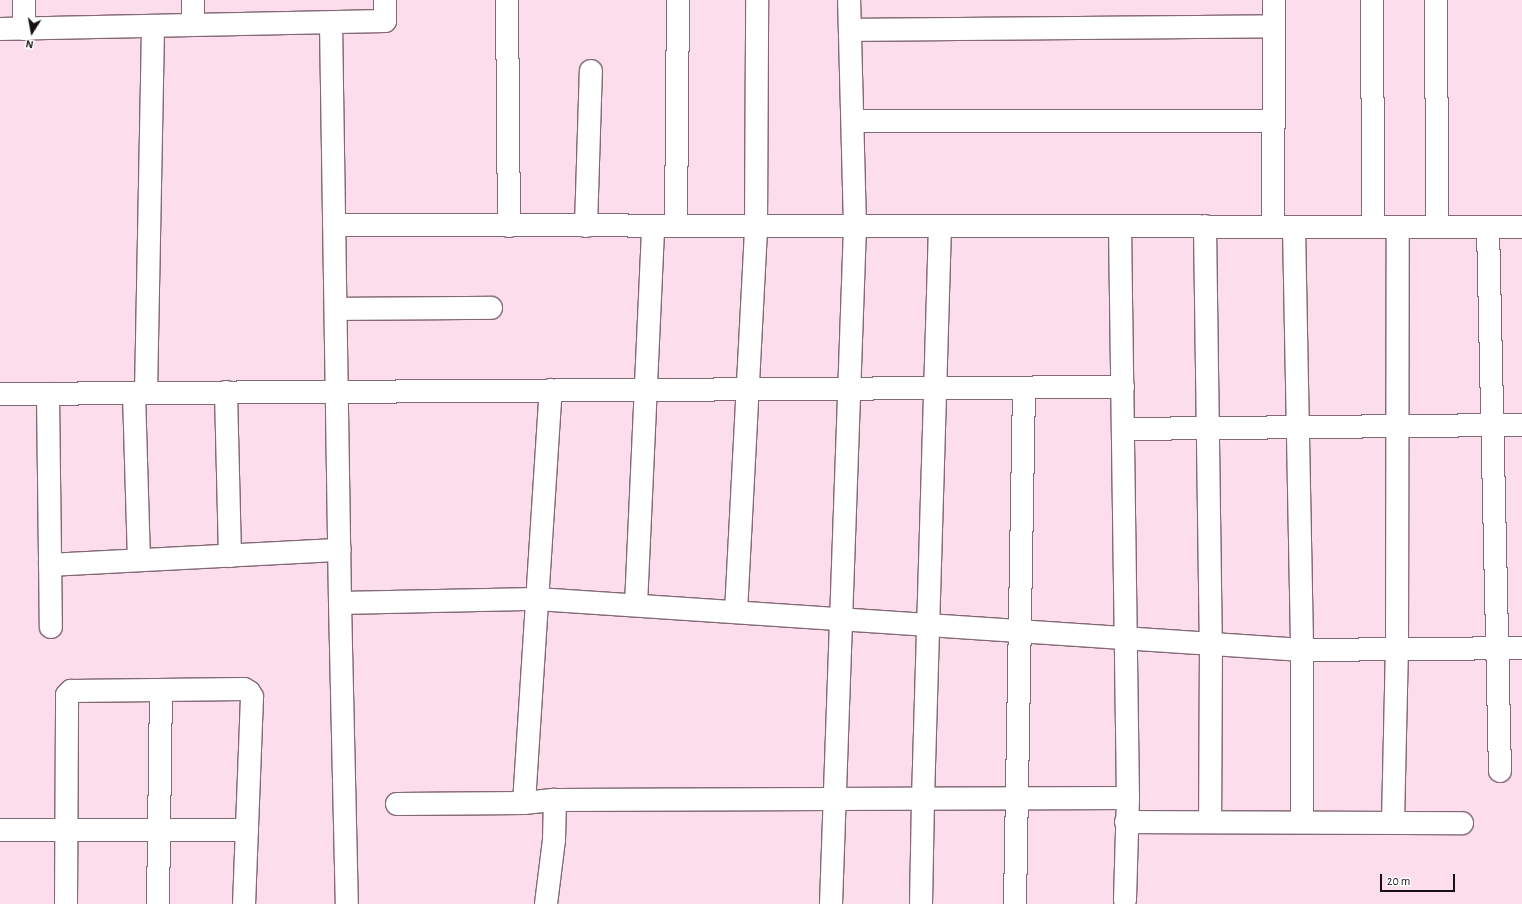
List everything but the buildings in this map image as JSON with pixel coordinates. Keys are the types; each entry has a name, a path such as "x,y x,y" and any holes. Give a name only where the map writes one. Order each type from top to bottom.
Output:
{"street":[{"path":"24,0 24,29"},
{"path":"193,0 194,25"},
{"path":"0,29 385,21 385,0"},
{"path":"506,0 509,226"},
{"path":"676,226 678,0"},
{"path":"736,612 756,226 757,0"},
{"path":"831,904 856,226 850,0"},
{"path":"1274,0 1273,121 1283,227 1297,427 1302,650 1302,822"},
{"path":"1372,0 1373,226"},
{"path":"1436,0 1437,227"},
{"path":"331,23 340,603 347,904"},
{"path":"139,560 140,393 153,26"},
{"path":"850,30 1274,26"},
{"path":"586,226 591,70"},
{"path":"853,121 1273,121"},
{"path":"334,225 1522,227"},
{"path":"636,606 653,226"},
{"path":"921,904 940,226"},
{"path":"1120,226 1128,798 1126,822 1125,900"},
{"path":"1205,226 1210,644 1210,822"},
{"path":"1393,822 1397,650 1398,227"},
{"path":"1488,227 1500,771"},
{"path":"336,309 491,308"},
{"path":"0,394 1123,387"},
{"path":"1015,904 1024,388"},
{"path":"524,803 551,390"},
{"path":"226,392 230,556"},
{"path":"48,394 51,627"},
{"path":"1124,430 1522,425"},
{"path":"50,564 340,550"},
{"path":"340,603 537,599 1302,650 1522,648"},
{"path":"66,904 67,695 70,692 244,689 252,697 244,904"},
{"path":"158,904 161,690"},
{"path":"397,804 524,803 555,800 1128,798"},
{"path":"546,904 554,840 555,800"},
{"path":"1126,822 1462,823"},
{"path":"0,830 247,830"}]}
